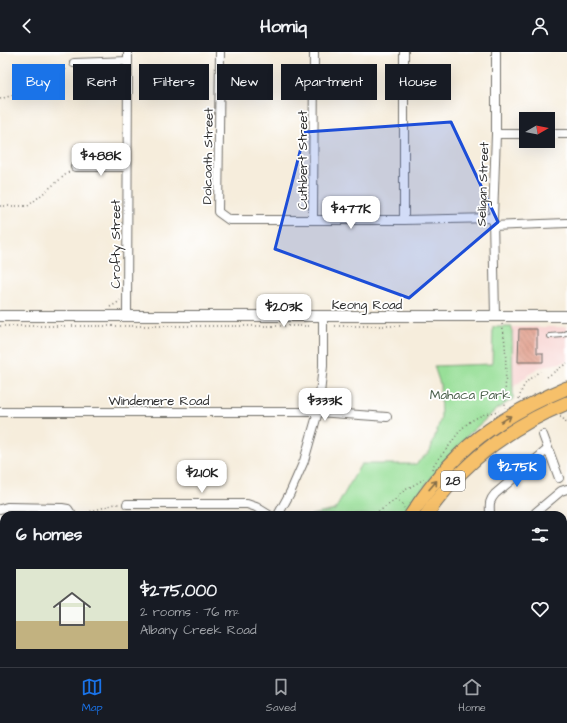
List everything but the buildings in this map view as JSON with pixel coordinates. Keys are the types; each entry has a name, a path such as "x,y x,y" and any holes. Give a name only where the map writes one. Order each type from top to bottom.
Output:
{"main road":[{"name":"28","path":"409,511 458,457 489,430 522,409 567,388"},
{"name":"28","path":"430,511 454,480 501,438 539,416 566,405"},
{"path":"474,442 484,452"}],"street":[{"name":"Crofty Street","path":"127,316 128,52"},
{"name":"Dolcoath Street","path":"220,52 218,212 229,220 313,219"},
{"name":"Cuthbert Street","path":"313,219 314,52"},
{"path":"404,52 404,220"},
{"name":"Seligan Street","path":"496,52 496,134 493,222 498,320"},
{"path":"74,63 128,61"},
{"path":"496,134 519,134"},
{"path":"555,134 567,134"},
{"path":"76,167 127,167"},
{"path":"313,219 567,223"},
{"name":"Keong Road","path":"0,316 323,317 498,320 567,316"},
{"path":"280,511 304,461 318,412 323,366 323,317"},
{"name":"Windemere Road","path":"0,412 318,412 387,417"},
{"path":"543,435 560,478"},
{"path":"490,511 491,499 495,494 548,449"},
{"path":"537,511 561,491 567,489"},
{"path":"127,504 248,504 262,511"},
{"path":"0,509 7,507 62,508 68,509 69,511"}],"lane":[{"path":"550,336 563,335 567,333"}],"path":[{"path":"0,99 27,91 66,70 74,63"},
{"path":"0,206 28,206 76,167"},
{"path":"107,307 111,307 117,303 121,296"},
{"path":"431,471 434,464 460,430 469,422 491,412 504,411 506,350 504,337 498,320"},
{"path":"0,326 311,326"},
{"path":"547,377 567,363"},
{"path":"519,400 526,382 540,371"},
{"path":"379,511 395,500 402,492 426,478"},
{"path":"395,500 401,503 406,511"},
{"path":"91,511 115,504 127,504"}],"highlighted area":[{"path":"451,122 498,222 409,298 275,249 305,132"}],"shaded area":[{"path":"512,327 567,327 567,361 538,368 512,388"}],"green space":[{"name":"Mahaca Park","path":"493,327 512,327 513,399 497,409 470,433 403,511 330,511 335,510 361,464 416,464 430,451 441,418 440,384 434,366 492,364"}]}
